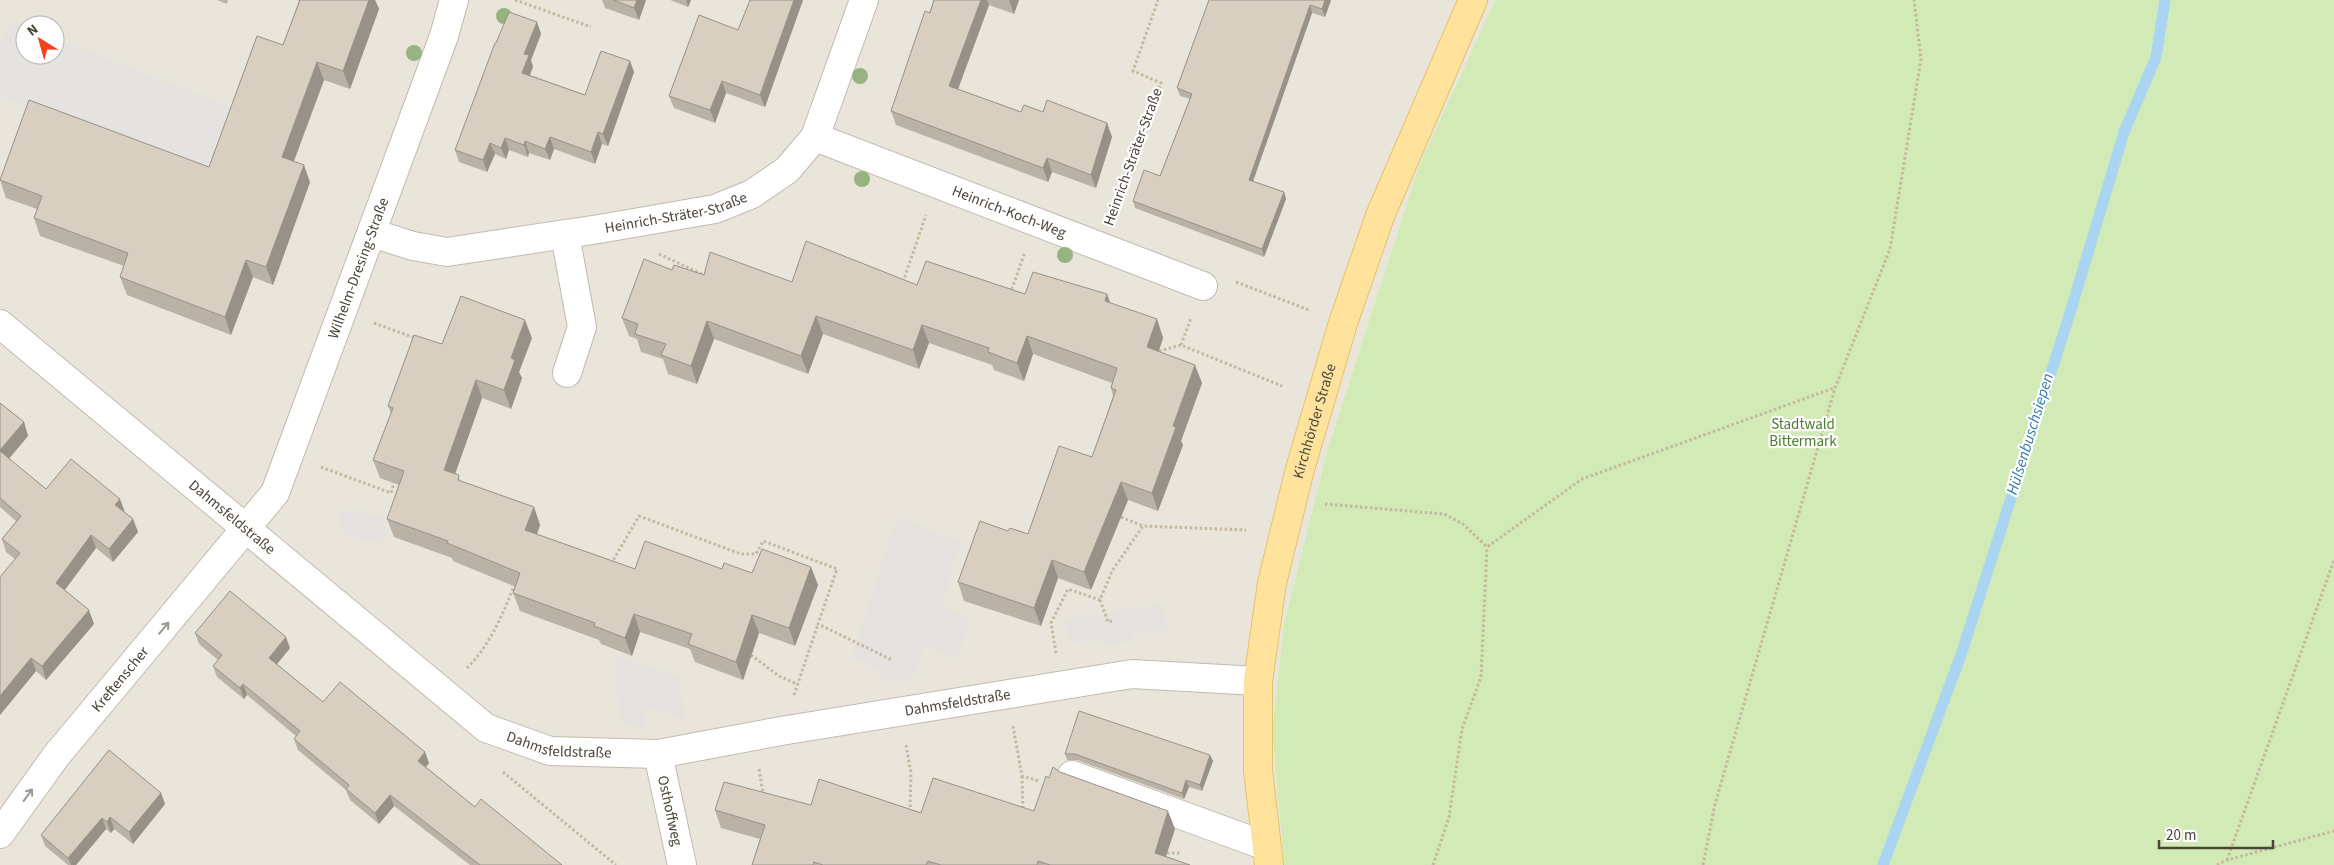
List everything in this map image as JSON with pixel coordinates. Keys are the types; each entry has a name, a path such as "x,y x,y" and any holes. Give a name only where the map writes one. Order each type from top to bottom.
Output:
{"main road":[{"name":"Kirchhörder Straße","path":"1267,856 1258,770 1258,680 1272,583 1300,469 1343,323 1380,216 1473,0"}],"street":[{"name":"Wilhelm-Dresing-Straße","path":"248,529 276,493 444,36 454,0"},
{"name":"Heinrich-Sträter-Straße","path":"372,233 413,246 446,252 565,235 715,209 752,194 787,170 815,137 864,0"},
{"name":"Heinrich-Koch-Weg","path":"815,137 1203,286"},
{"path":"565,235 582,327 567,373"},
{"name":"Dahmsfeldstraße","path":"0,324 486,728 550,751 658,754 781,731 1132,674 1258,680"},
{"name":"Kreftenscher","path":"0,834 56,756 248,529"},
{"name":"Osthoffweg","path":"658,754 682,865"},
{"path":"1072,775 1267,856"}],"path":[{"path":"514,0 591,28"},
{"name":"Heinrich-Sträter-Straße","path":"1100,246 1135,144 1141,137 1161,83 1133,71 1158,0"},
{"path":"1703,865 1715,804 1835,388 1890,249 1921,59 1914,0"},
{"path":"902,286 910,258 938,184"},
{"path":"650,220 658,253 714,280"},
{"path":"1010,295 1036,221"},
{"path":"1203,286 1209,271 1309,310"},
{"path":"343,312 416,338"},
{"path":"1158,352 1181,346 1282,386"},
{"path":"1487,547 1582,479 1835,388"},
{"path":"290,455 391,492 394,483"},
{"path":"1323,504 1444,514 1464,524 1487,547 1481,677 1462,728 1449,817 1433,865"},
{"path":"608,568 639,516 741,554 756,554 763,540 837,569 781,731"},
{"path":"1121,517 1143,526 1246,530"},
{"path":"1112,621 1108,622 1100,600 1112,571 1143,526"},
{"path":"2227,860 2334,560"},
{"path":"441,692 480,655 500,620 514,586"},
{"path":"1061,686 1051,623 1068,590 1100,600"},
{"path":"818,624 892,660"},
{"path":"751,655 779,676 797,684"},
{"path":"1008,695 1022,776 1023,814"},
{"path":"899,712 911,773 910,816"},
{"path":"486,728 496,766 616,865"},
{"path":"753,736 763,793 771,796"},
{"path":"1022,776 1040,781 1072,775"},
{"path":"2218,865 2227,860 2334,831"},
{"path":"1167,853 1182,853"}],"shaded area":[{"path":"0,0 1495,0 1419,166 1328,448 1284,624 1272,730 1284,865 0,865"},
{"path":"11,20 15,22 15,65 65,65 65,42 236,109 209,178 0,96 0,48"},
{"path":"337,509 383,517 387,532 383,543 344,535"},
{"path":"897,518 960,541 942,606 970,620 958,658 925,646 911,679 885,683 878,669 852,657"},
{"path":"1161,604 1168,631 1131,634 1132,641 1102,647 1101,640 1070,643 1065,620"},
{"path":"614,654 680,678 684,720 644,706 646,731 621,721"}],"green space":[{"name":"Stadtwald Bittermark","path":"1495,0 2334,0 2334,865 1284,865 1272,730 1284,624 1328,448 1419,166"}],"building":[{"path":"300,0 369,0 343,71 317,62 282,157 304,165 266,267 246,260 225,317 120,277 128,253 34,218 42,196 0,180 29,100 209,167 257,36 283,45"},
{"path":"613,0 637,0 634,8"},
{"path":"750,0 794,0 760,95 722,81 710,110 669,96 699,15 738,30"},
{"path":"934,0 981,0 949,86 1021,112 1024,105 1043,112 1047,100 1107,123 1091,175 1047,158 1043,168 891,111 925,11 930,13"},
{"path":"1209,0 1325,0 1322,9 1310,5 1249,180 1284,192 1262,249 1133,201 1144,170 1160,176 1192,94 1177,88"},
{"path":"509,12 537,22 524,54 529,55 522,73 585,95 601,51 630,61 603,134 598,132 591,152 550,137 545,149 525,141 524,145 505,138 501,148 490,143 483,160 455,150 495,43"},
{"path":"806,241 917,285 926,261 1025,294 1033,272 1107,294 1105,301 1157,319 1147,347 1195,365 1173,426 1176,427 1152,493 1121,482 1084,572 1052,560 1034,608 958,582 980,521 1008,531 1010,528 1028,534 1059,446 1092,457 1116,390 1111,388 1117,368 1027,336 1017,363 988,352 989,348 922,325 913,350 816,316 801,356 707,321 691,366 661,355 666,344 635,334 638,324 622,318 644,259 672,270 674,265 704,275 710,252 792,282"},
{"path":"461,296 525,320 511,358 515,360 504,390 476,380 444,470 459,475 458,480 534,507 525,530 635,569 645,541 722,569 724,563 752,573 762,549 811,567 789,628 752,615 736,662 688,644 692,634 634,614 625,638 594,626 595,623 513,593 520,573 447,543 448,541 387,519 404,471 373,460 393,408 388,406 414,335 442,344"},
{"path":"0,403 24,422 0,450"},
{"path":"0,451 46,489 71,459 120,499 115,505 133,519 109,549 91,535 56,583 89,610 42,666 31,658 0,696 0,577 20,553 2,539 21,516 0,498"},
{"path":"230,591 286,637 269,658 323,702 340,682 425,752 418,761 475,807 481,799 562,865 480,865 390,795 375,813 346,789 349,785 294,739 300,731 243,684 240,688 213,666 222,655 195,633"},
{"path":"1079,711 1210,755 1200,785 1186,780 1182,793 1075,754 1065,754"},
{"path":"109,750 161,793 129,832 110,817 107,822 102,818 68,858 41,835"},
{"path":"1053,767 1060,772 1168,811 1155,853 1190,865 1050,865 1038,861 1037,865 941,865 928,861 926,865 823,865 814,862 813,865 752,865 765,825 715,810 724,782 811,805 819,779 921,813 933,778 1034,811 1046,776 1049,778"}],"waterway":[{"name":"Hülsenbuschsiepen","path":"1883,865 1961,655 2070,313 2124,132 2156,57 2165,0"}]}
